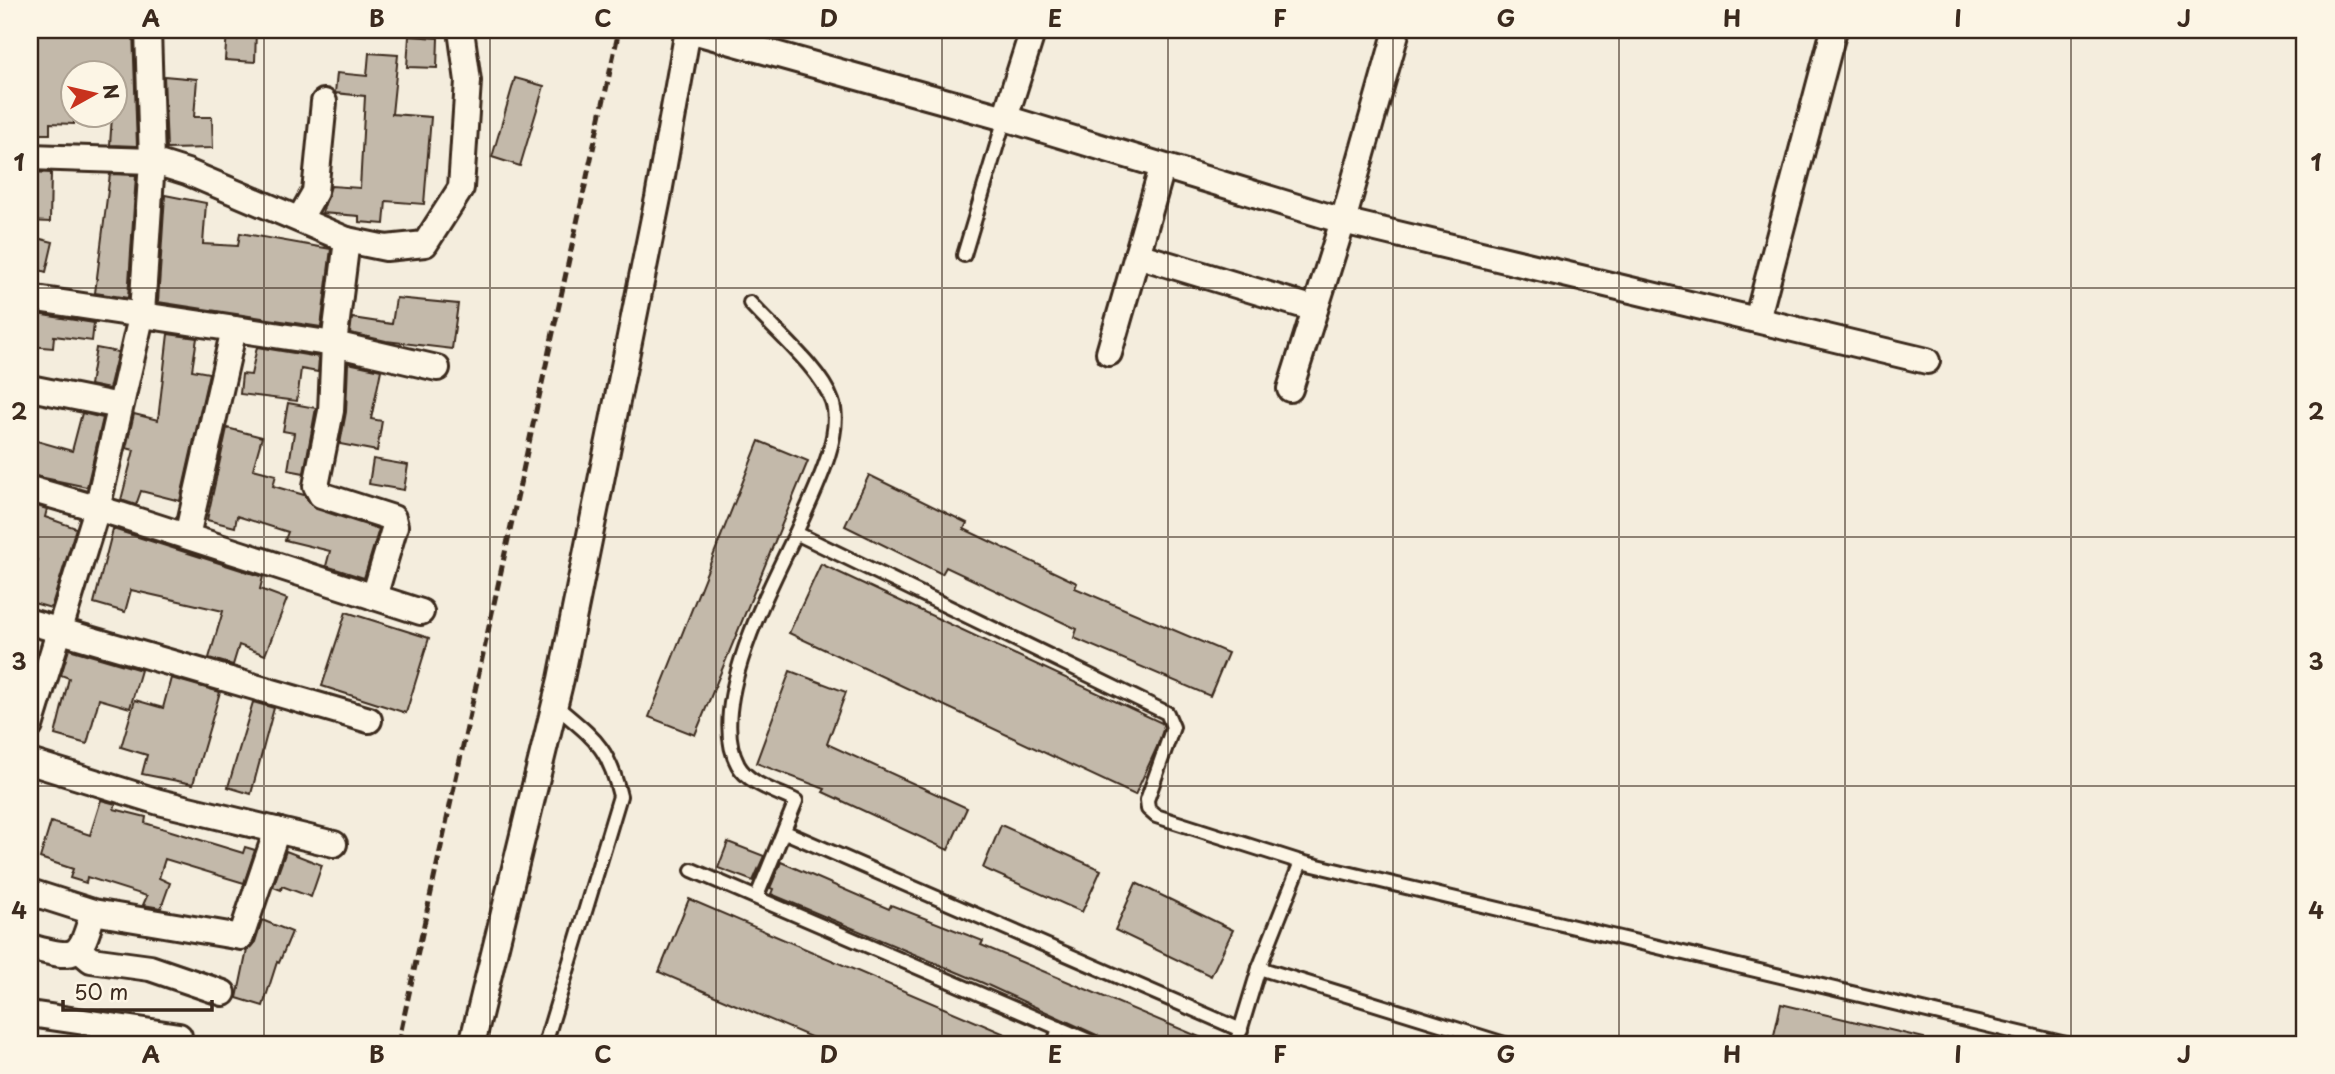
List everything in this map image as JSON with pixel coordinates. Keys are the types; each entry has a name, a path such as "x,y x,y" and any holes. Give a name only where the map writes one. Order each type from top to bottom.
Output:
{"street":[{"path":"30,726 97,509 142,313 152,162 148,30"},
{"path":"30,157 152,162 300,218 347,240 386,248 425,244 461,188 468,80 461,30"},
{"path":"472,1044 555,705 658,198 689,30 1005,118 1161,168 1343,220 1927,361"},
{"path":"1005,118 1033,30"},
{"path":"1290,389 1343,220 1397,30"},
{"path":"1757,320 1834,30"},
{"path":"300,218 315,192 324,102"},
{"path":"1109,353 1161,168"},
{"path":"347,240 334,344 331,411 316,486 321,495 393,518 396,526 374,597"},
{"path":"1137,255 1315,309"},
{"path":"30,298 334,344 436,368"},
{"path":"187,536 234,329"},
{"path":"30,388 120,406"},
{"path":"30,489 187,536 421,612"},
{"path":"30,622 369,720"},
{"path":"30,762 159,802 334,844"},
{"path":"30,891 93,912 241,937 277,830"},
{"path":"30,947 59,955 79,950 84,944 93,912"},
{"path":"79,950 91,960 150,968 223,993"},
{"path":"30,1014 179,1036"}],"lane":[{"path":"964,255 1005,118"},
{"path":"750,303 818,377 832,401 836,420 832,441 796,533 770,587 731,691 729,720 738,766 750,778 796,801 757,896"},
{"path":"796,533 1167,713 1174,727 1147,800 1149,809 1156,816 1301,862 2066,1044"},
{"path":"545,1044 620,796 614,768 601,744 555,705"},
{"path":"785,832 1241,1030"},
{"path":"1236,1044 1259,968 1301,862"},
{"path":"692,870 1096,1044"},
{"path":"1259,968 1505,1044"},
{"path":"1054,1044 1059,1028"}],"building":[{"path":"30,30 133,30 137,146 110,145 111,130 130,130 130,60 60,60 60,123 50,123 50,134 30,134"},
{"path":"227,30 256,30 255,62 225,60"},
{"path":"409,36 438,38 437,68 407,67"},
{"path":"369,53 398,55 392,114 431,117 424,204 386,201 384,224 359,222 359,216 322,213 331,186 360,188 365,96 335,93 337,73 367,76"},
{"path":"164,76 197,79 194,117 212,117 213,148 167,149"},
{"path":"515,78 544,86 520,166 492,157"},
{"path":"30,172 51,173 50,222 30,221"},
{"path":"110,174 136,175 128,298 95,293"},
{"path":"165,195 206,203 203,244 238,246 240,233 331,249 321,327 158,302"},
{"path":"37,238 53,242 46,272 30,267"},
{"path":"396,298 458,304 452,349 386,341 350,333 352,318 392,324"},
{"path":"30,313 94,323 92,341 54,336 53,348 30,346"},
{"path":"168,334 197,338 192,370 209,373 180,501 141,491 136,505 121,500 134,450 126,448 134,414 158,420"},
{"path":"257,347 319,357 318,372 301,369 297,401 240,394 242,374 251,375"},
{"path":"96,348 118,352 109,389 90,385"},
{"path":"348,363 381,370 371,419 382,421 377,451 340,444 346,412"},
{"path":"288,403 316,408 304,473 288,470 294,433 283,431"},
{"path":"82,413 103,418 87,487 30,475 30,439 72,451"},
{"path":"227,428 262,437 253,469 276,475 273,486 304,495 316,509 379,529 364,578 326,566 330,551 285,540 288,532 237,516 235,527 207,520"},
{"path":"759,441 808,461 695,735 649,717"},
{"path":"373,459 408,465 404,490 369,484"},
{"path":"869,475 967,523 964,529 1077,583 1075,588 1228,653 1210,696 1074,638 1077,629 946,567 942,574 845,526"},
{"path":"30,504 47,509 45,517 76,528 51,608 30,602 30,586 38,560 30,557"},
{"path":"113,529 263,577 260,589 287,599 265,655 239,645 233,665 209,658 223,611 131,590 125,612 94,603"},
{"path":"821,564 1162,723 1164,727 1157,747 1135,795 789,633"},
{"path":"346,612 429,638 406,713 322,686"},
{"path":"69,649 141,670 130,708 99,699 87,744 55,735 69,678 61,675"},
{"path":"790,671 846,692 827,744 967,808 948,850 823,792 825,789 756,763"},
{"path":"171,678 220,692 193,784 142,774 147,755 121,747 135,700 163,708"},
{"path":"253,702 274,708 251,794 228,787"},
{"path":"101,800 116,804 114,809 146,817 145,823 243,853 245,847 255,850 244,883 165,859 159,878 170,883 161,908 143,905 147,896 87,877 86,883 70,878 73,869 40,858 51,822 90,835"},
{"path":"1001,825 1101,870 1082,912 983,868"},
{"path":"728,842 764,856 753,881 718,868"},
{"path":"286,851 322,865 311,897 282,886 281,890 273,887"},
{"path":"781,862 889,909 891,905 983,941 981,945 1216,1044 1119,1044 1101,1037 983,983 771,894 773,889 770,888"},
{"path":"1136,883 1233,930 1211,976 1115,930"},
{"path":"689,899 1028,1044 827,1044 659,972"},
{"path":"262,920 292,932 279,963 277,962 263,1006 237,998 247,950 255,942"},
{"path":"1781,1004 1924,1038 1923,1044 1772,1044"}],"railway":[{"path":"398,1044 619,30"}]}
